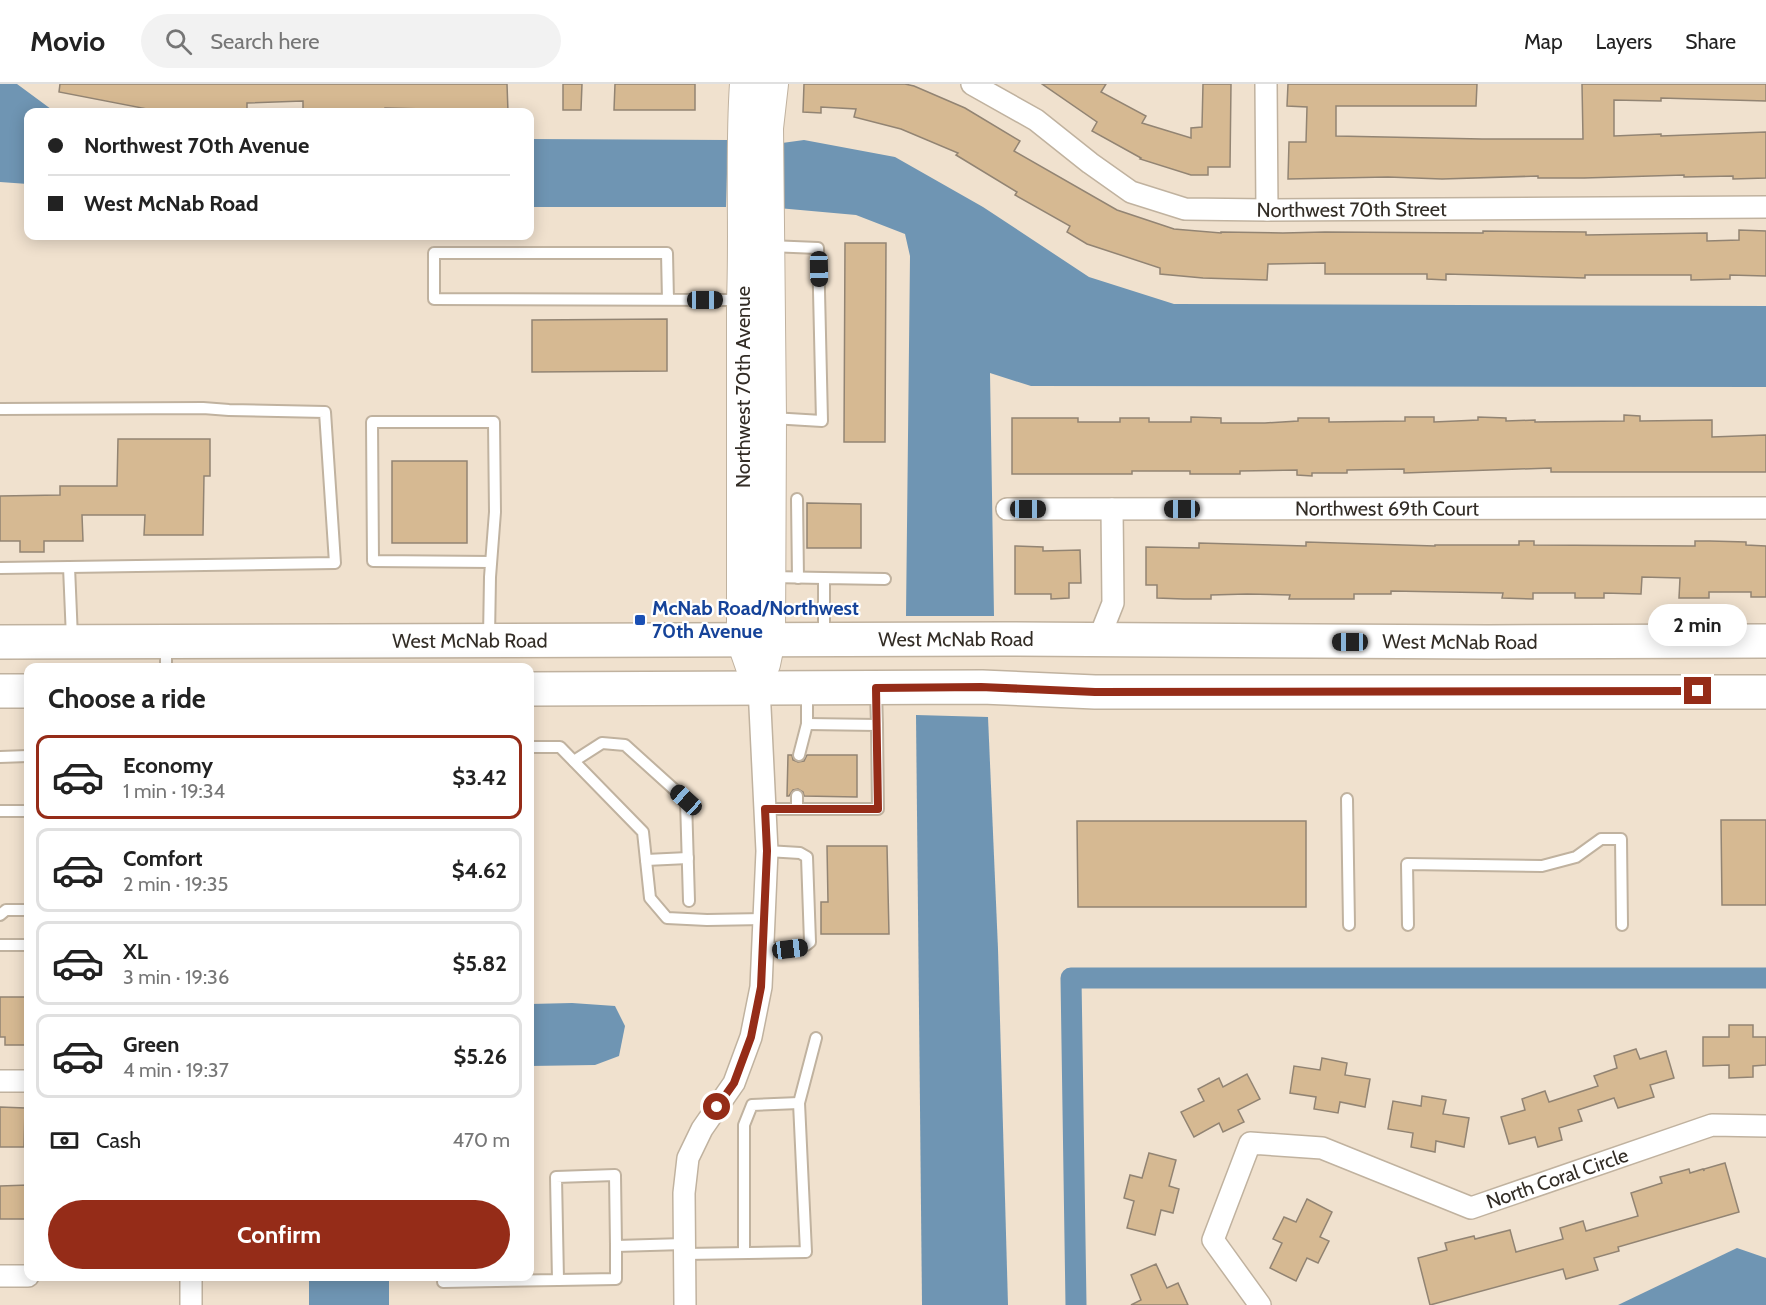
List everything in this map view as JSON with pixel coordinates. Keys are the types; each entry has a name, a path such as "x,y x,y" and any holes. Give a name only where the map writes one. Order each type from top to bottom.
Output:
{"main road":[{"name":"West McNab Road","path":"0,642 72,641 166,654 489,640 1766,641"},
{"path":"534,689 981,687 1095,692 1766,692"},
{"path":"0,691 24,691"}],"street":[{"name":"Northwest 70th Avenue","path":"746,84 743,125 756,246 783,577 756,640"},
{"name":"Northwest 70th Avenue","path":"685,1305 684,1192 688,1158 702,1129 734,1083 751,1037 761,987 767,851 742,300 756,246 772,84"},
{"name":"Northwest 70th Street","path":"972,84 1036,120 1090,164 1131,192 1185,209 1766,207"},
{"path":"1266,84 1267,210"},
{"name":"Northwest 69th Court","path":"1007,509 1766,508"},
{"path":"1098,641 1113,603 1112,509"},
{"path":"0,1081 24,1081"},
{"name":"North Coral Circle","path":"1260,1305 1213,1240 1250,1143 1322,1148 1471,1208 1712,1125 1766,1126"},
{"path":"0,1276 24,1276"},
{"path":"191,1281 191,1305"}],"lane":[{"path":"756,246 819,248 822,421 770,418"},
{"path":"668,300 667,253 434,253 434,299 668,300 742,300"},
{"path":"0,410 202,408 325,412 335,563 0,568"},
{"path":"489,640 495,512 494,422 372,422 373,561 491,562"},
{"path":"796,499 783,577 885,579"},
{"path":"69,567 72,641"},
{"path":"824,578 824,641"},
{"path":"799,755 807,724 807,688"},
{"path":"765,809 878,809 878,725 890,688"},
{"path":"807,724 878,725"},
{"path":"574,761 602,743 625,745 686,800 689,901"},
{"path":"534,747 560,747 643,832 650,898 667,918 764,920"},
{"path":"0,757 24,756"},
{"path":"796,796 796,809"},
{"path":"1347,799 1349,925"},
{"path":"0,811 24,811"},
{"path":"1408,925 1407,864 1542,866 1575,857 1601,839 1621,840 1622,925"},
{"path":"762,947 790,949 805,947 810,942 807,857 800,853 767,851"},
{"path":"646,860 688,858"},
{"path":"0,915 6,910 24,910"},
{"path":"0,945 24,945"},
{"path":"616,1246 744,1253 806,1252 799,1103 816,1038"},
{"path":"744,1253 744,1125 752,1105 799,1103"},
{"path":"534,1280 616,1279 615,1175 556,1177 558,1280"},
{"path":"443,1282 500,1281"}],"water":[{"path":"0,84 17,84 50,108 24,108 24,184 0,182"},
{"path":"534,139 728,140 726,207 534,207"},
{"path":"804,140 895,157 983,207 1089,277 1174,304 1766,306 1766,387 1031,386 990,373 994,616 906,616 910,256 905,234 856,215 778,208 782,143"},
{"path":"916,715 988,717 998,949 1008,1305 922,1305"},
{"path":"572,1003 615,1006 625,1026 619,1056 595,1065 534,1066 534,1004"},
{"path":"1737,1248 1766,1258 1766,1305 1618,1305"},
{"path":"309,1281 389,1281 389,1305 309,1305"}],"building":[{"path":"60,84 507,84 508,108 303,108 303,101 247,103 247,108 142,108 59,92"},
{"path":"563,84 582,84 581,110 563,110"},
{"path":"615,84 695,84 695,110 614,110"},
{"path":"804,84 905,84 914,86 965,108 1020,141 1014,151 1117,210 1174,229 1221,233 1483,233 1483,231 1586,232 1586,235 1707,233 1707,241 1739,240 1739,230 1766,231 1766,276 1730,275 1730,279 1691,280 1691,275 1585,275 1585,278 1446,274 1446,280 1427,279 1427,274 1325,274 1325,263 1268,264 1267,280 1160,274 1160,268 1087,244 1067,232 1070,226 1015,195 1017,192 956,155 958,153 901,129 854,117 856,109 821,107 821,113 803,112"},
{"path":"1042,84 1106,84 1101,92 1146,116 1142,123 1191,138 1191,128 1202,127 1203,84 1231,84 1230,167 1208,167 1208,175 1191,175 1140,159 1092,131 1097,122"},
{"path":"1288,84 1477,84 1476,106 1336,106 1336,136 1583,139 1582,84 1766,84 1766,101 1661,98 1661,101 1614,100 1614,136 1766,132 1766,178 1733,179 1733,176 1684,177 1684,175 1584,178 1538,178 1538,176 1442,179 1388,177 1288,179 1289,142 1306,142 1307,107 1287,106"},
{"path":"845,243 886,243 885,442 844,442"},
{"path":"667,319 667,371 532,372 532,320"},
{"path":"1624,415 1640,416 1640,421 1712,420 1712,437 1766,435 1766,472 1551,472 1551,468 1404,473 1404,469 1347,470 1347,473 1312,473 1312,476 1297,475 1297,470 1240,471 1240,474 1132,471 1132,474 1012,474 1012,418 1078,418 1078,422 1120,422 1120,418 1149,418 1149,422 1191,422 1191,417 1221,418 1221,423 1265,423 1298,421 1298,418 1329,418 1329,422 1405,421 1405,417 1434,417 1434,422 1478,420 1478,417 1506,418 1506,421 1535,420 1535,422 1624,421"},
{"path":"118,439 210,439 210,476 204,476 203,535 144,535 145,515 82,515 83,541 44,541 44,552 20,552 20,541 0,541 0,496 60,495 60,486 117,486"},
{"path":"392,461 467,461 467,543 392,543"},
{"path":"807,503 861,504 861,548 807,548"},
{"path":"1519,541 1534,541 1534,545 1695,546 1695,541 1710,541 1746,542 1746,545 1766,546 1766,597 1751,597 1751,592 1709,592 1709,598 1679,598 1680,578 1642,577 1641,594 1604,593 1604,598 1575,598 1575,593 1533,593 1533,599 1502,598 1503,593 1391,591 1391,594 1354,594 1354,599 1289,599 1290,595 1247,594 1211,595 1211,599 1184,599 1157,598 1157,585 1146,585 1146,547 1199,548 1199,543 1306,546 1306,542 1435,546 1519,545"},
{"path":"1015,546 1043,547 1043,551 1080,550 1081,583 1069,583 1069,598 1051,599 1051,594 1015,594"},
{"path":"788,755 792,755 793,760 798,762 804,761 807,755 857,755 857,797 804,796 803,792 798,789 793,790 787,796"},
{"path":"1721,820 1766,820 1766,905 1722,905"},
{"path":"1077,821 1306,821 1306,907 1078,907"},
{"path":"827,846 887,846 889,934 821,934 821,902 828,902"},
{"path":"0,997 24,997 24,1045 5,1045 5,1037 0,1037"},
{"path":"1729,1025 1753,1025 1753,1037 1766,1037 1766,1065 1753,1066 1753,1077 1729,1078 1729,1065 1703,1066 1703,1037 1729,1037"},
{"path":"1636,1049 1640,1059 1666,1051 1674,1078 1650,1085 1654,1097 1618,1108 1614,1098 1578,1110 1582,1121 1559,1128 1562,1140 1538,1147 1535,1137 1509,1144 1501,1117 1525,1110 1522,1099 1545,1091 1549,1102 1598,1086 1594,1076 1617,1068 1614,1056"},
{"path":"1322,1058 1347,1063 1345,1075 1370,1079 1365,1107 1340,1102 1338,1113 1314,1109 1316,1097 1290,1093 1294,1066 1320,1070"},
{"path":"1247,1074 1260,1099 1238,1110 1244,1122 1223,1132 1219,1123 1194,1137 1181,1112 1204,1101 1198,1089 1219,1078 1223,1087"},
{"path":"1422,1096 1446,1100 1443,1114 1469,1118 1464,1147 1436,1141 1435,1152 1411,1147 1413,1133 1388,1129 1393,1101 1421,1106"},
{"path":"0,1107 24,1108 24,1147 0,1147"},
{"path":"1149,1153 1176,1160 1169,1186 1179,1189 1173,1213 1161,1210 1155,1235 1127,1228 1134,1201 1124,1198 1130,1175 1142,1178"},
{"path":"1725,1163 1739,1212 1618,1247 1619,1251 1594,1258 1598,1270 1566,1279 1563,1269 1430,1305 1418,1258 1447,1250 1445,1243 1474,1236 1475,1239 1510,1230 1516,1252 1563,1239 1560,1228 1583,1221 1586,1231 1638,1216 1631,1193 1662,1183 1660,1177 1689,1169 1690,1173 1703,1169 1704,1171 1704,1169"},
{"path":"24,1185 24,1219 0,1219 0,1186"},
{"path":"1307,1199 1332,1212 1320,1237 1329,1241 1318,1263 1307,1258 1296,1281 1270,1268 1282,1243 1273,1239 1284,1217 1296,1222"},
{"path":"1156,1264 1167,1288 1178,1283 1188,1305 1131,1305 1141,1300 1131,1275"}],"waterway":[{"path":"1076,1305 1071,978 1766,978"}],"place":[{"name":"McNab Road/Northwest 70th Avenue","path":"640,620"}],"route":[{"path":"717,1107 734,1083 751,1037 761,987 767,851 765,809 878,809 876,688 981,687 1095,692 1698,691"}]}
